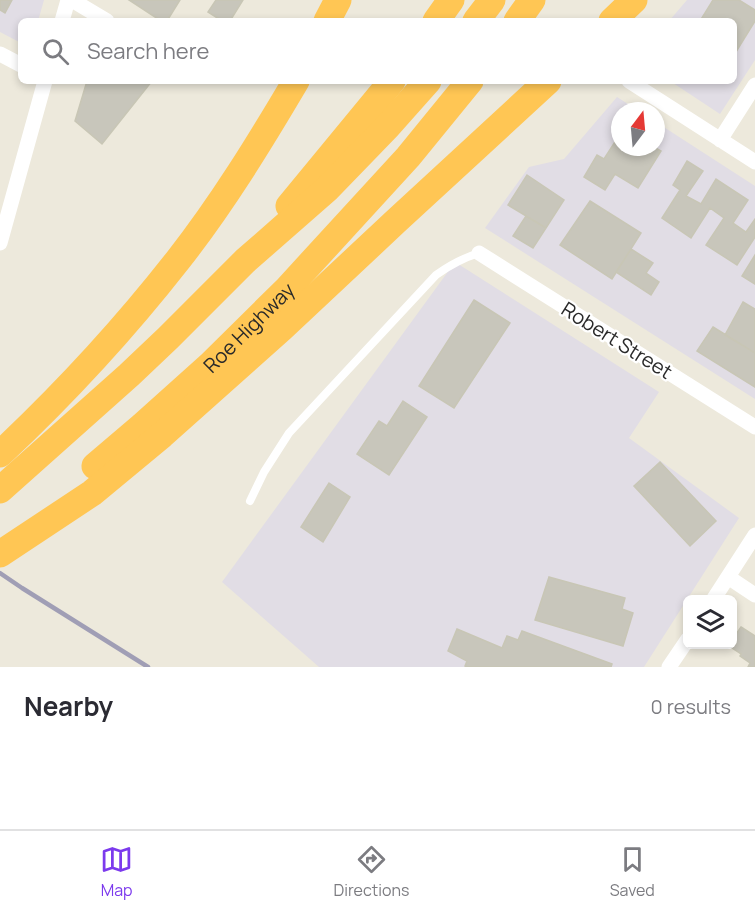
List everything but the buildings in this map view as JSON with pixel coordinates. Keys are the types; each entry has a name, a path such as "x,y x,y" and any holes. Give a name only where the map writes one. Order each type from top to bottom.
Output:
{"highway":[{"path":"329,18 338,0"},
{"path":"438,18 451,0"},
{"path":"478,18 492,0"},
{"path":"519,18 532,0"},
{"path":"603,18 619,0"},
{"path":"615,18 634,0"},
{"path":"6,449 104,349 179,259 242,168 294,84"},
{"path":"245,261 390,84"},
{"path":"0,490 168,338 245,261 327,189 425,84"},
{"name":"Roe Highway","path":"0,546 83,488 142,426 287,289 408,157 468,84"},
{"path":"0,554 83,488 162,435 282,328 543,85"}],"street":[{"path":"63,18 70,0 102,18"},
{"path":"0,54 18,63"},
{"path":"0,241 44,84"},
{"path":"634,84 755,162"},
{"path":"720,140 755,85"},
{"name":"Robert Street","path":"479,253 755,427"},
{"path":"716,595 755,535"},
{"path":"728,577 755,595"},
{"path":"669,667 683,645"}],"lane":[{"path":"250,501 264,472 290,433 345,372 436,275 448,266 479,253"}],"shaded area":[{"path":"0,0 44,0 39,18 18,18 18,41 0,32"},
{"path":"687,0 755,0 755,60 720,114 675,84 737,84 737,18 672,18"},
{"path":"617,97 625,102 613,102"},
{"path":"611,104 611,156 665,156 665,128 755,186 755,399 485,228 529,167 564,159"},
{"path":"455,262 659,392 629,438 739,518 690,595 683,595 683,606 644,667 319,667 222,582"}],"railway":[{"path":"0,573 148,667"}]}
